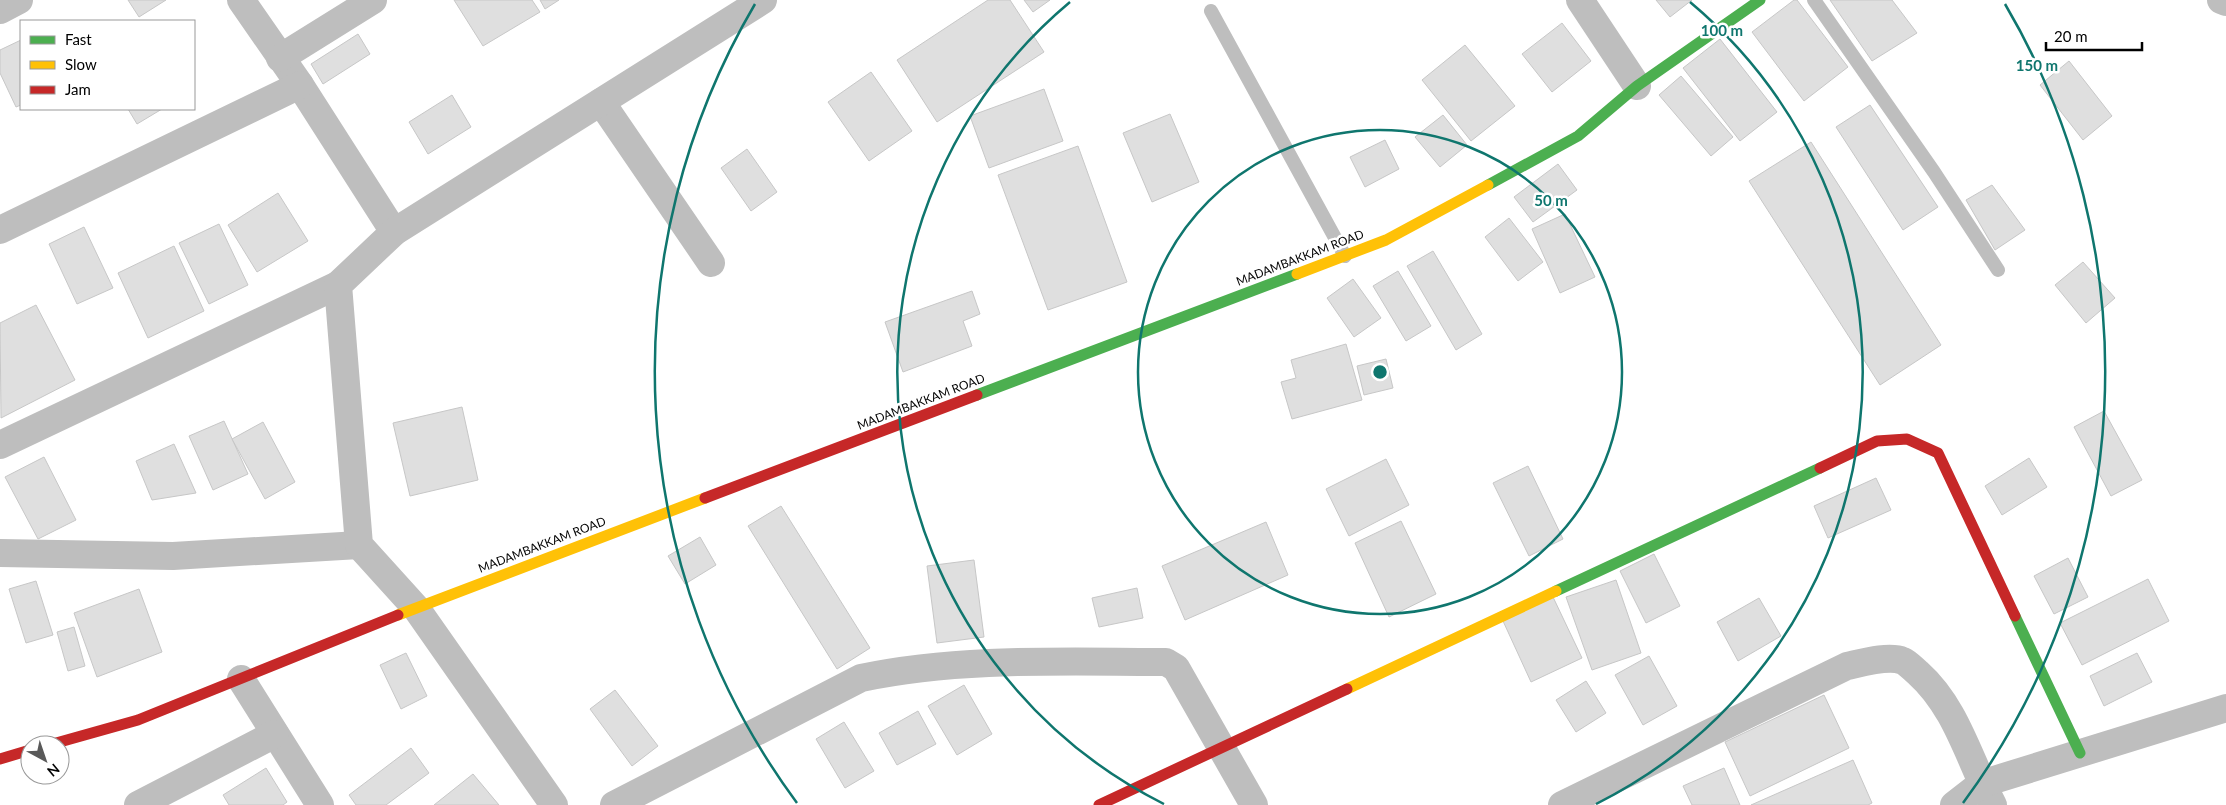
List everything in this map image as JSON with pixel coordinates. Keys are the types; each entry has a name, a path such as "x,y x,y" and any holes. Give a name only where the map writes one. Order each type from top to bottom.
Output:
{"street":[{"path":"0,10 19,0"},
{"path":"240,0 300,86 394,232"},
{"path":"280,58 373,0"},
{"path":"0,445 338,286 394,232 763,0"},
{"path":"1580,0 1637,86"},
{"name":"MADAMBAKKAM ROAD","path":"70,739 138,720 416,608 1386,240 1578,136 1637,86 1760,0"},
{"path":"2221,0 2226,2"},
{"path":"0,230 300,86"},
{"path":"601,102 711,263"},
{"path":"338,286 359,545 416,608 554,805"},
{"path":"1099,805 1877,441 1907,439 1938,453 2080,752"},
{"path":"0,553 172,556 359,545"},
{"path":"1562,805 1846,666 1876,660 1903,660 1934,687 1959,728 1987,795"},
{"path":"614,805 861,678 892,672 1048,661 1166,662 1176,668 1254,805"},
{"path":"241,680 320,805"},
{"path":"1954,805 1987,795 2080,752 2121,742 2226,708"},
{"path":"138,805 275,734"},
{"path":"0,759 20,753"}],"lane":[{"path":"1814,0 1923,156 1998,270"},
{"path":"1211,11 1345,256"}],"building":[{"path":"128,0 166,0 139,17"},
{"path":"454,0 532,0 540,12 483,46"},
{"path":"540,0 559,0 545,9"},
{"path":"988,0 1010,0 1044,52 937,122 897,60"},
{"path":"1024,0 1050,0 1033,12"},
{"path":"1656,0 1692,0 1670,17"},
{"path":"1794,0 1797,0 1848,67 1804,101 1752,32"},
{"path":"1830,0 1892,0 1917,33 1872,61"},
{"path":"1562,23 1591,61 1552,92 1522,54"},
{"path":"358,34 370,54 323,84 311,64"},
{"path":"1720,39 1777,112 1740,141 1683,68"},
{"path":"20,40 20,105 16,107 0,73 0,50"},
{"path":"1465,45 1515,106 1471,141 1422,80"},
{"path":"2069,61 2112,116 2083,140 2040,85"},
{"path":"871,72 912,131 869,161 828,102"},
{"path":"1681,76 1733,137 1711,156 1659,95"},
{"path":"1044,89 1063,141 989,168 970,116"},
{"path":"452,95 471,127 428,154 409,122"},
{"path":"1870,105 1938,207 1903,230 1836,127"},
{"path":"129,110 160,110 137,124"},
{"path":"1170,114 1199,182 1152,202 1123,133"},
{"path":"1443,115 1467,145 1440,167 1415,137"},
{"path":"1385,140 1399,169 1365,187 1350,157"},
{"path":"1811,142 1941,345 1880,385 1749,181"},
{"path":"1078,146 1127,282 1048,310 998,175"},
{"path":"747,149 777,192 751,211 721,168"},
{"path":"1558,164 1577,190 1533,222 1514,197"},
{"path":"1992,185 2025,230 1995,250 1966,200"},
{"path":"278,193 308,241 257,272 228,225"},
{"path":"1565,214 1595,277 1560,293 1532,229"},
{"path":"1509,218 1543,262 1518,281 1485,237"},
{"path":"219,224 248,285 209,304 179,243"},
{"path":"84,227 113,288 77,304 49,244"},
{"path":"174,246 204,311 148,338 118,273"},
{"path":"1433,251 1482,334 1456,350 1407,266"},
{"path":"2083,262 2115,298 2086,323 2055,285"},
{"path":"1398,271 1431,326 1406,341 1373,286"},
{"path":"1353,279 1381,318 1354,337 1327,298"},
{"path":"972,291 980,314 963,321 972,346 903,372 885,322"},
{"path":"36,305 75,380 1,418 0,323"},
{"path":"1346,344 1362,400 1292,419 1281,382 1296,378 1291,360"},
{"path":"1386,359 1393,388 1364,395 1357,366"},
{"path":"462,407 478,480 410,496 393,423"},
{"path":"2104,411 2142,480 2111,496 2074,427"},
{"path":"224,421 248,474 213,490 189,436"},
{"path":"263,422 295,482 265,499 232,439"},
{"path":"174,444 196,493 152,500 136,461"},
{"path":"44,457 76,520 38,539 5,477"},
{"path":"2029,458 2047,487 2002,515 1985,486"},
{"path":"1386,459 1409,505 1349,536 1326,489"},
{"path":"1528,466 1563,539 1529,556 1493,483"},
{"path":"1876,478 1891,510 1828,538 1814,506"},
{"path":"781,506 870,648 837,669 748,526"},
{"path":"1401,521 1436,594 1389,617 1355,543"},
{"path":"1266,522 1288,575 1185,620 1162,566"},
{"path":"700,537 716,565 685,584 668,556"},
{"path":"1654,554 1680,606 1646,623 1620,571"},
{"path":"2068,558 2088,597 2054,614 2034,576"},
{"path":"974,560 984,637 937,643 927,566"},
{"path":"2148,579 2169,621 2082,665 2060,623"},
{"path":"1616,580 1641,653 1592,670 1566,597"},
{"path":"36,581 53,635 26,643 9,589"},
{"path":"1137,588 1143,618 1099,627 1092,598"},
{"path":"139,589 162,652 97,677 74,613"},
{"path":"1553,597 1582,658 1531,682 1503,621"},
{"path":"1759,598 1781,636 1738,661 1717,622"},
{"path":"74,627 85,666 68,671 57,632"},
{"path":"406,653 427,696 401,709 380,665"},
{"path":"2137,653 2152,682 2104,706 2090,676"},
{"path":"1649,656 1677,706 1643,725 1615,675"},
{"path":"1586,681 1606,713 1576,732 1556,700"},
{"path":"964,685 992,734 957,755 928,706"},
{"path":"615,690 658,746 632,766 590,709"},
{"path":"1824,695 1849,748 1750,796 1725,742"},
{"path":"918,711 936,744 897,765 879,733"},
{"path":"844,722 874,771 845,788 816,739"},
{"path":"411,748 429,773 386,805 356,805 349,795"},
{"path":"1853,760 1872,803 1868,805 1751,805"},
{"path":"266,768 287,802 283,805 229,805 223,795"},
{"path":"1724,768 1740,805 1692,805 1683,786"},
{"path":"473,774 499,805 434,805"}],"traffic: fast":[{"path":"1488,185 1578,136 1637,86 1760,0"},
{"path":"977,395 1297,274"},
{"path":"1556,591 1820,468"},
{"path":"2015,616 2080,753"}],"traffic: slow":[{"path":"1297,274 1386,240 1488,185"},
{"path":"398,615 705,498"},
{"path":"1347,689 1556,591"}],"traffic: jam":[{"path":"705,498 977,395"},
{"path":"1820,468 1877,441 1907,439 1938,453 2015,616"},
{"path":"70,739 138,720 398,615"},
{"path":"1099,805 1347,689"},
{"path":"0,759 20,753"}]}
